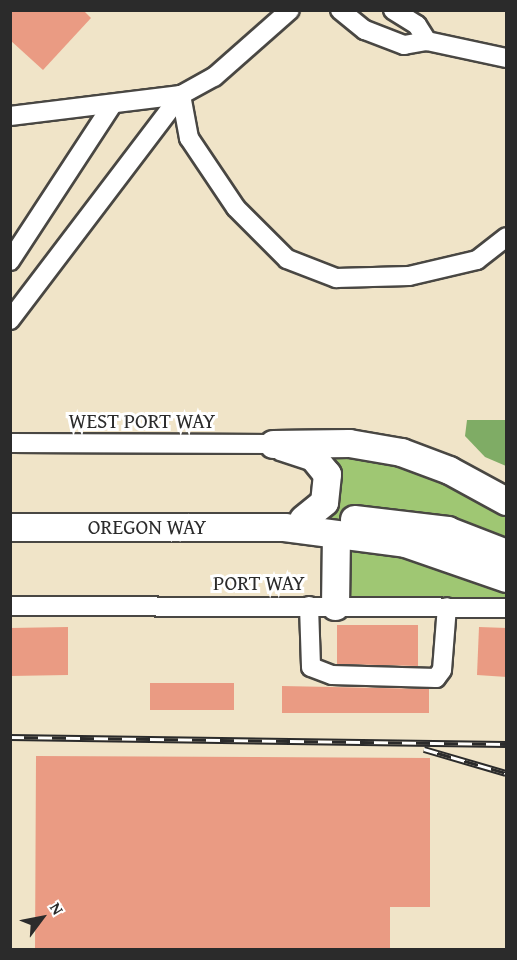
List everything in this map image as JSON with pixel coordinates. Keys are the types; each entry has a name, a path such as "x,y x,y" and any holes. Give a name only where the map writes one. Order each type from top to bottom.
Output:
{"highway":[{"path":"273,444 308,440 400,452 449,470 507,501"},
{"path":"273,444 313,457 327,474 324,502 293,523"},
{"name":"OREGON WAY","path":"10,528 399,521 447,530 507,553"},
{"name":"OREGON WAY","path":"293,523 336,535 405,543 507,578"},
{"path":"322,606 336,535"}],"street":[{"path":"10,116 181,95 214,77 290,10"},
{"path":"340,10 365,30 404,45 428,41 507,58"},
{"path":"393,10 417,25 428,41"},
{"path":"181,95 189,138 236,208 287,259 336,278 409,276 477,260 507,237"},
{"path":"10,320 181,95"},
{"path":"10,261 112,105"},
{"name":"WEST PORT WAY","path":"10,442 273,444"},
{"name":"PORT WAY","path":"10,606 507,608"},
{"path":"322,606 310,667 332,675 436,678 442,670 447,607"}],"green space":[{"path":"467,420 506,420 506,466 485,457 465,436"},
{"path":"308,440 349,443 506,501 506,553 400,521 303,519 320,508"},
{"path":"336,535 506,578 506,608 335,606"}],"building":[{"path":"10,10 83,10 91,18 43,70 10,40"},
{"path":"337,625 418,625 418,666 337,664"},
{"path":"68,627 68,675 10,676 10,628"},
{"path":"479,627 507,628 507,677 477,675"},
{"path":"150,683 234,683 234,710 150,710"},
{"path":"282,686 429,689 429,713 282,713"},
{"path":"36,756 430,758 430,907 390,907 390,950 35,950"}],"railway":[{"path":"10,737 506,744"},
{"path":"424,749 506,773"}]}
